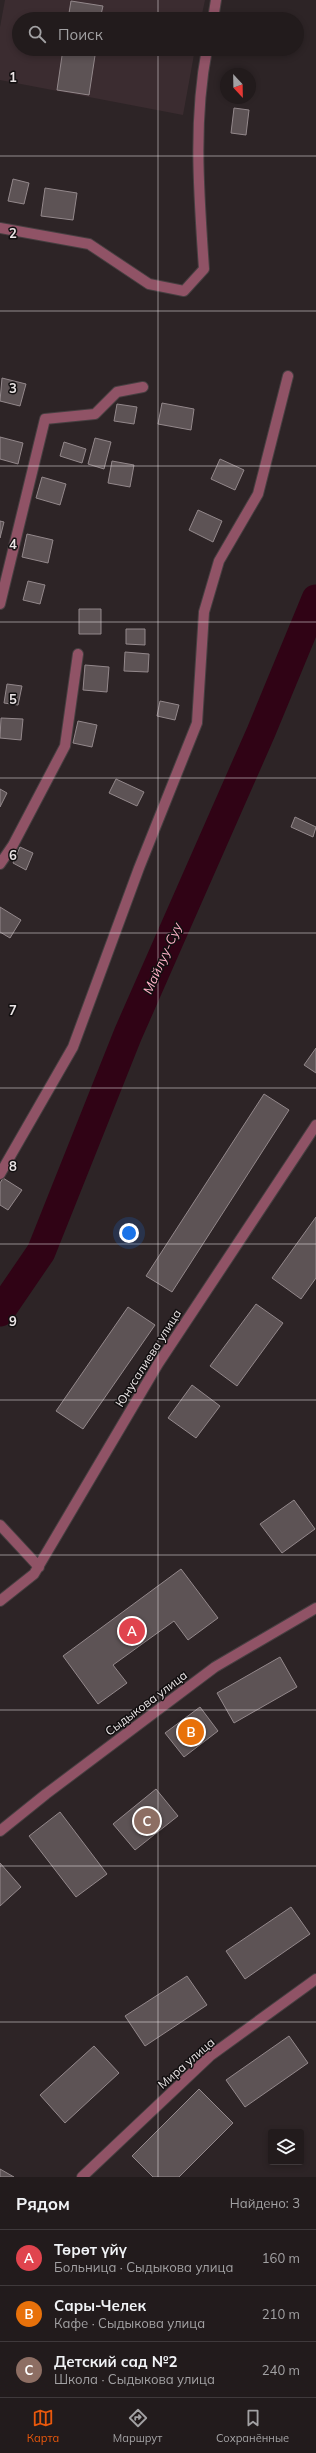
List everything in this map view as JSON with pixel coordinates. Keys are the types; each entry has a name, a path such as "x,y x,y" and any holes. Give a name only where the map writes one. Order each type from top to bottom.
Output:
{"street":[{"path":"214,12 216,0"},
{"path":"0,228 88,244 149,284 184,291 204,269 197,159 201,80 206,56"},
{"path":"0,1174 73,1047 139,868 197,723 204,612 219,561 258,494 288,376"},
{"path":"0,604 45,419 95,414 117,392 143,386"},
{"path":"0,864 13,845 65,746 78,654"},
{"name":"Юнусалиева улица","path":"0,1601 34,1574 158,1364 316,1125"},
{"path":"0,1525 38,1566"},
{"name":"Сыдыкова улица","path":"0,1832 46,1794 215,1667 316,1608"},
{"name":"Мира улица","path":"82,2177 210,2056 316,1978"}],"shaded area":[{"path":"5,0 205,0 202,12 12,12 12,56 194,56 183,115 0,80 0,27"}],"building":[{"path":"71,1 103,6 102,12 69,12"},
{"path":"62,56 95,56 89,95 57,90"},
{"path":"234,108 249,110 246,135 231,133"},
{"path":"13,179 29,183 24,204 8,201"},
{"path":"45,188 77,193 73,220 41,216"},
{"path":"2,378 26,384 20,406 0,401"},
{"path":"162,403 194,409 191,430 158,424"},
{"path":"117,404 137,407 134,424 114,421"},
{"path":"0,437 23,443 18,464 0,459"},
{"path":"95,438 111,442 104,469 88,464"},
{"path":"64,442 86,449 82,463 60,456"},
{"path":"220,459 244,470 235,490 211,479"},
{"path":"112,461 134,465 130,487 108,483"},
{"path":"42,477 66,484 60,505 36,498"},
{"path":"198,510 222,521 213,542 189,530"},
{"path":"0,521 4,522 0,538"},
{"path":"27,534 53,540 48,563 22,557"},
{"path":"28,581 45,585 40,604 23,600"},
{"path":"79,609 101,609 101,634 79,634"},
{"path":"126,629 145,629 145,645 126,644"},
{"path":"125,652 149,654 148,672 124,671"},
{"path":"85,665 109,667 107,692 83,690"},
{"path":"7,684 22,686 18,705 4,703"},
{"path":"160,701 179,705 175,720 157,716"},
{"path":"1,718 23,719 21,740 0,738"},
{"path":"78,721 97,725 92,747 73,743"},
{"path":"116,779 144,792 137,806 109,793"},
{"path":"0,789 7,793 0,807"},
{"path":"295,817 316,827 313,837 291,827"},
{"path":"20,847 33,853 26,870 13,863"},
{"path":"0,907 21,920 10,938 0,932"},
{"path":"316,1048 316,1073 304,1065"},
{"path":"264,1094 289,1110 172,1292 146,1276"},
{"path":"3,1178 22,1190 8,1210 0,1205 0,1183"},
{"path":"316,1217 316,1278 301,1299 272,1278"},
{"path":"256,1304 283,1323 237,1386 210,1366"},
{"path":"128,1307 155,1325 83,1429 56,1411"},
{"path":"192,1385 220,1406 196,1438 168,1418"},
{"path":"294,1500 315,1529 282,1553 260,1524"},
{"path":"181,1569 218,1618 188,1640 174,1621 113,1665 127,1683 98,1704 63,1656"},
{"path":"280,1657 297,1687 234,1723 217,1693"},
{"path":"200,1707 218,1731 184,1757 165,1733"},
{"path":"156,1789 178,1816 135,1850 113,1824"},
{"path":"60,1812 107,1874 76,1897 29,1836"},
{"path":"0,1863 21,1887 0,1906"},
{"path":"291,1907 310,1934 245,1979 226,1951"},
{"path":"187,1976 207,2005 145,2046 125,2016"},
{"path":"289,2036 308,2063 245,2107 226,2080"},
{"path":"94,2046 119,2073 65,2123 40,2095"},
{"path":"199,2089 233,2123 179,2177 153,2177 132,2156"},
{"path":"0,2169 14,2177 0,2177"}],"waterway":[{"name":"Майлуу-Суу","path":"0,1312 41,1252 128,1034 261,732 316,599"}],"place":[{"name":"Төрөт үйү","path":"132,1631"},
{"name":"Сары-Челек","path":"191,1732"},
{"name":"Детский сад №2","path":"147,1821"}]}
